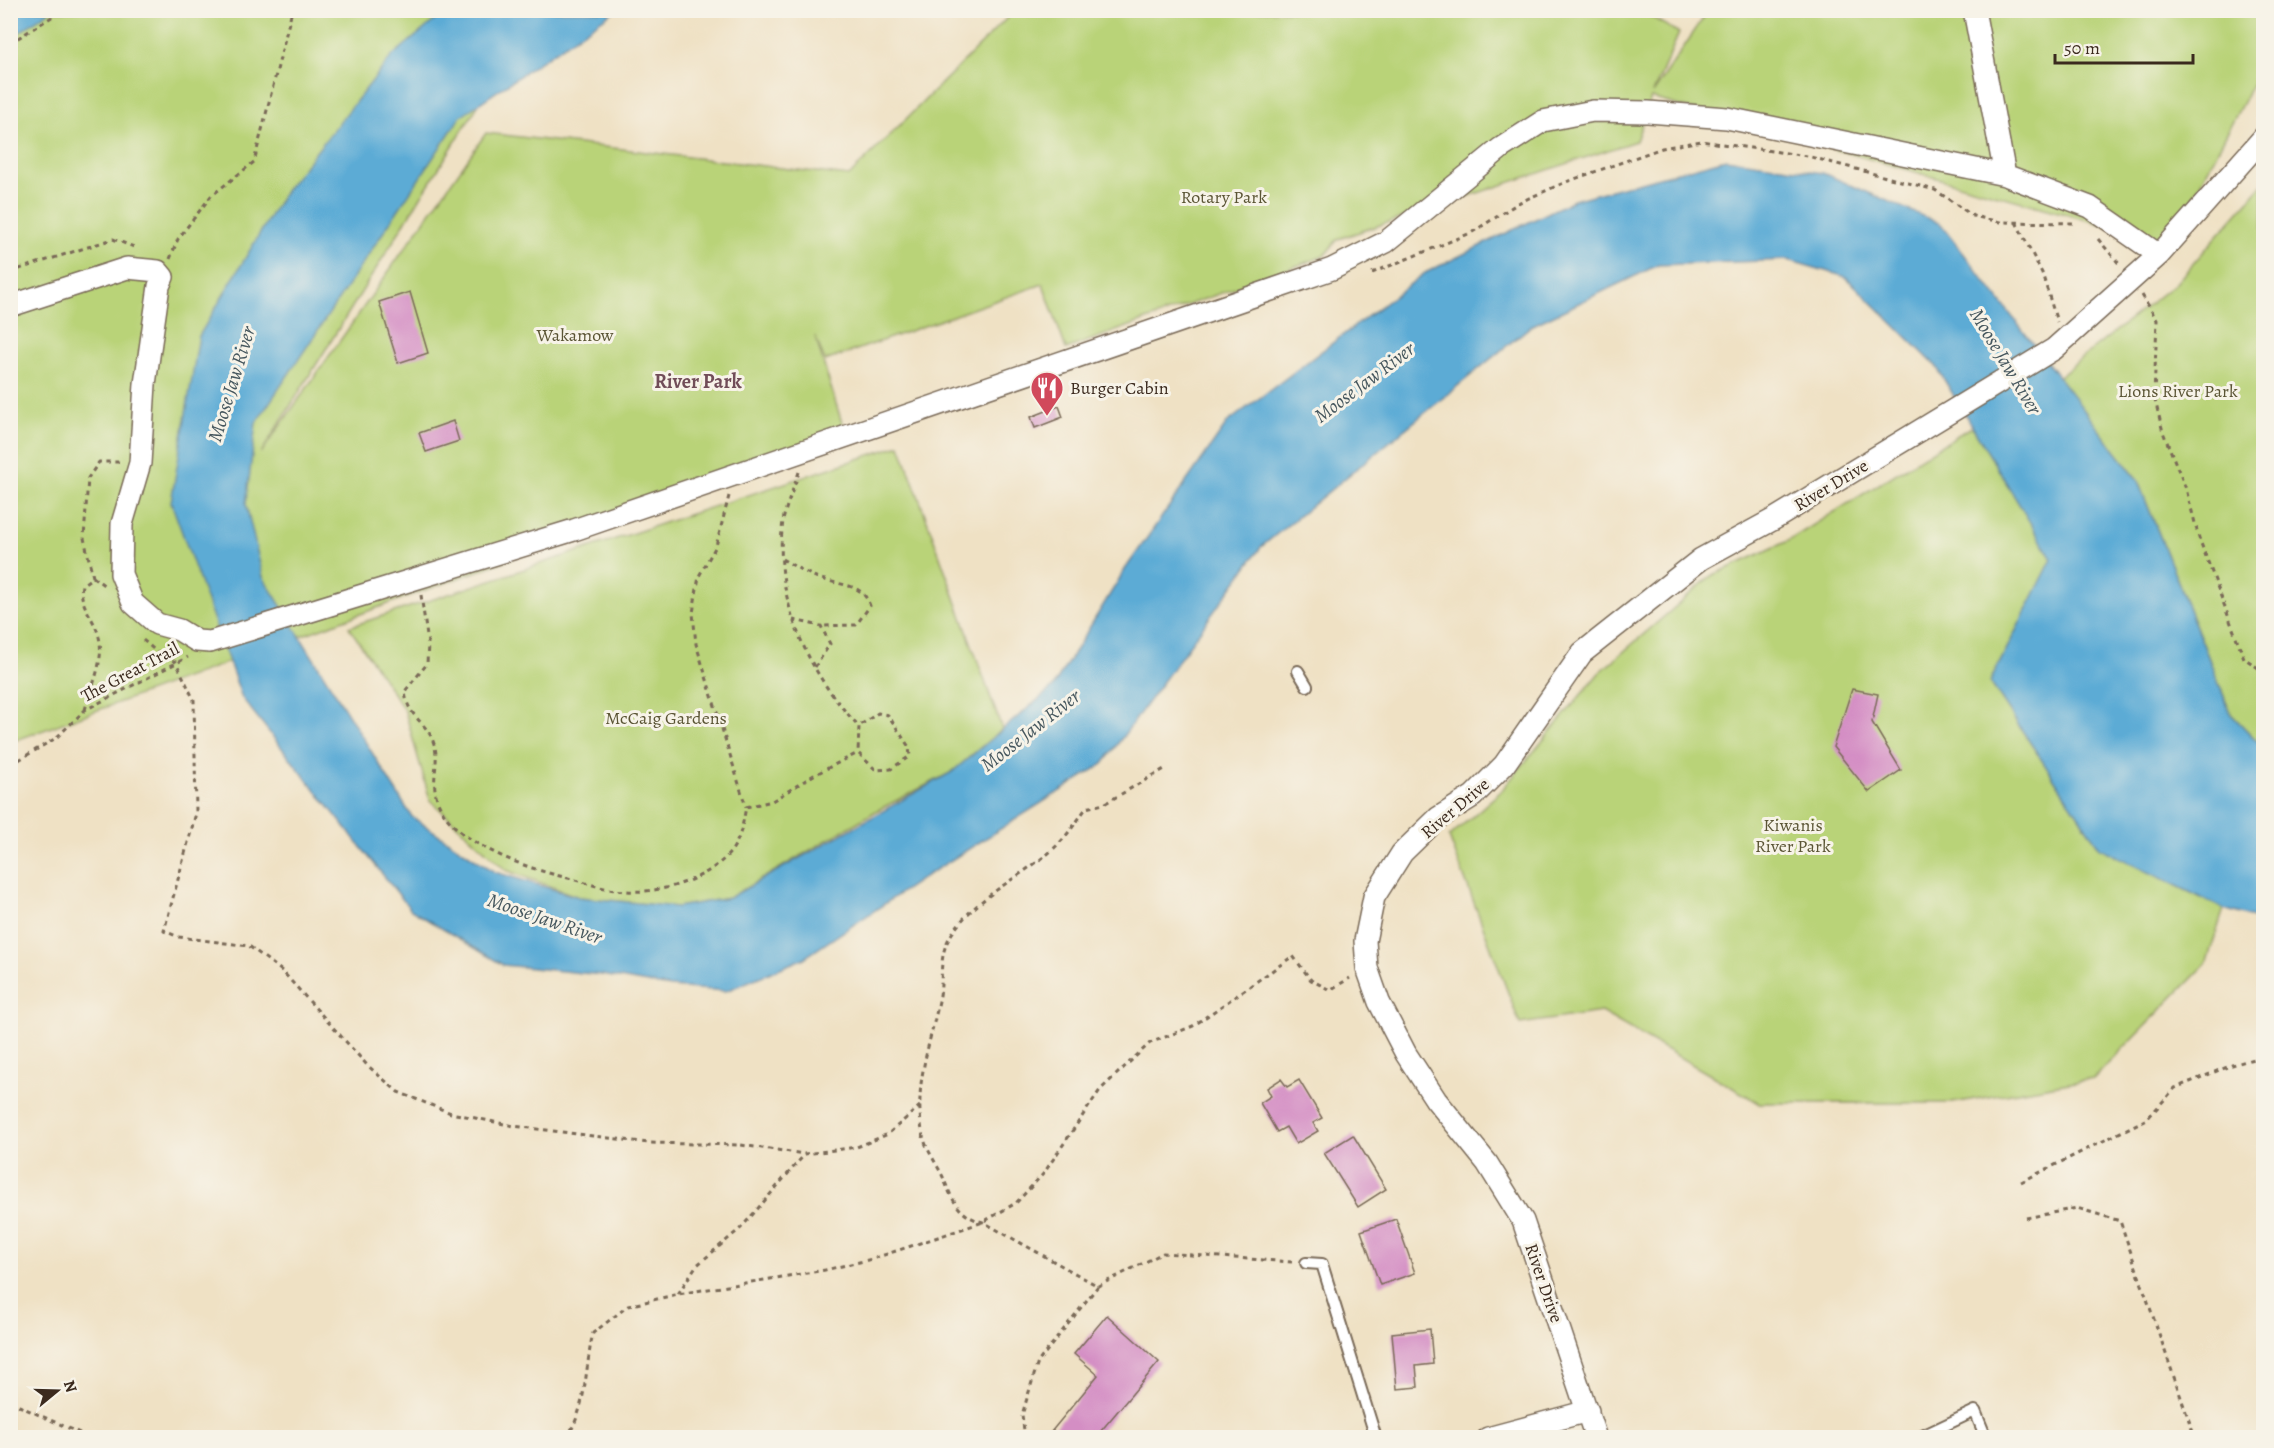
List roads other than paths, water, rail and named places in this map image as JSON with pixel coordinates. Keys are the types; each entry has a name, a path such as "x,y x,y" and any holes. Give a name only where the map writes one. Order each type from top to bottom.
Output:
{"street":[{"path":"1974,10 2005,174"},
{"path":"10,306 127,268 161,274 145,384 140,463 122,524 121,574 133,603 157,624 179,630 204,642 574,530 1332,269 1386,242 1501,148 1543,122 1593,111 1727,118 2005,174 2090,207 2159,255 2264,137"},
{"name":"River Drive","path":"1596,1437 1523,1221 1487,1163 1436,1100 1406,1054 1379,1002 1367,968 1365,941 1374,897 1402,853 1438,818 1473,796 1504,765 1582,653 1701,559 1776,518 2048,352 2132,281 2159,255"},
{"path":"1488,1437 1588,1411"}],"lane":[{"path":"1298,671 1307,686"},
{"path":"1306,1263 1322,1264 1376,1437"},
{"path":"1918,1437 1975,1411 1986,1437"}],"water":[{"path":"11,10 50,10 50,11 11,38"},
{"name":"Moose Jaw River","path":"446,11 614,11 461,116 256,423 246,504 263,577 412,817 495,872 579,897 677,907 729,898 952,772 1053,687 1126,568 1228,422 1425,273 1574,200 1726,159 1823,173 1941,224 2137,479 2231,714 2263,747 2263,921 2224,909 2100,848 1990,682 2052,559 1936,366 1846,277 1788,260 1658,265 1531,326 1261,547 1103,764 926,876 804,958 726,991 670,987 602,975 503,965 411,910 242,698 171,502 199,336 285,191 392,56"}],"place":[{"name":"Burger Cabin","path":"1047,417"}],"district":[{"name":"River Park","path":"698,381"}],"park label":[{"name":"Rotary Park","path":"1224,197"},
{"name":"Wakamow","path":"575,335"},
{"name":"Lions River Park","path":"2178,391"},
{"name":"McCaig Gardens","path":"666,718"},
{"name":"Kiwanis River Park","path":"1793,835"}]}
